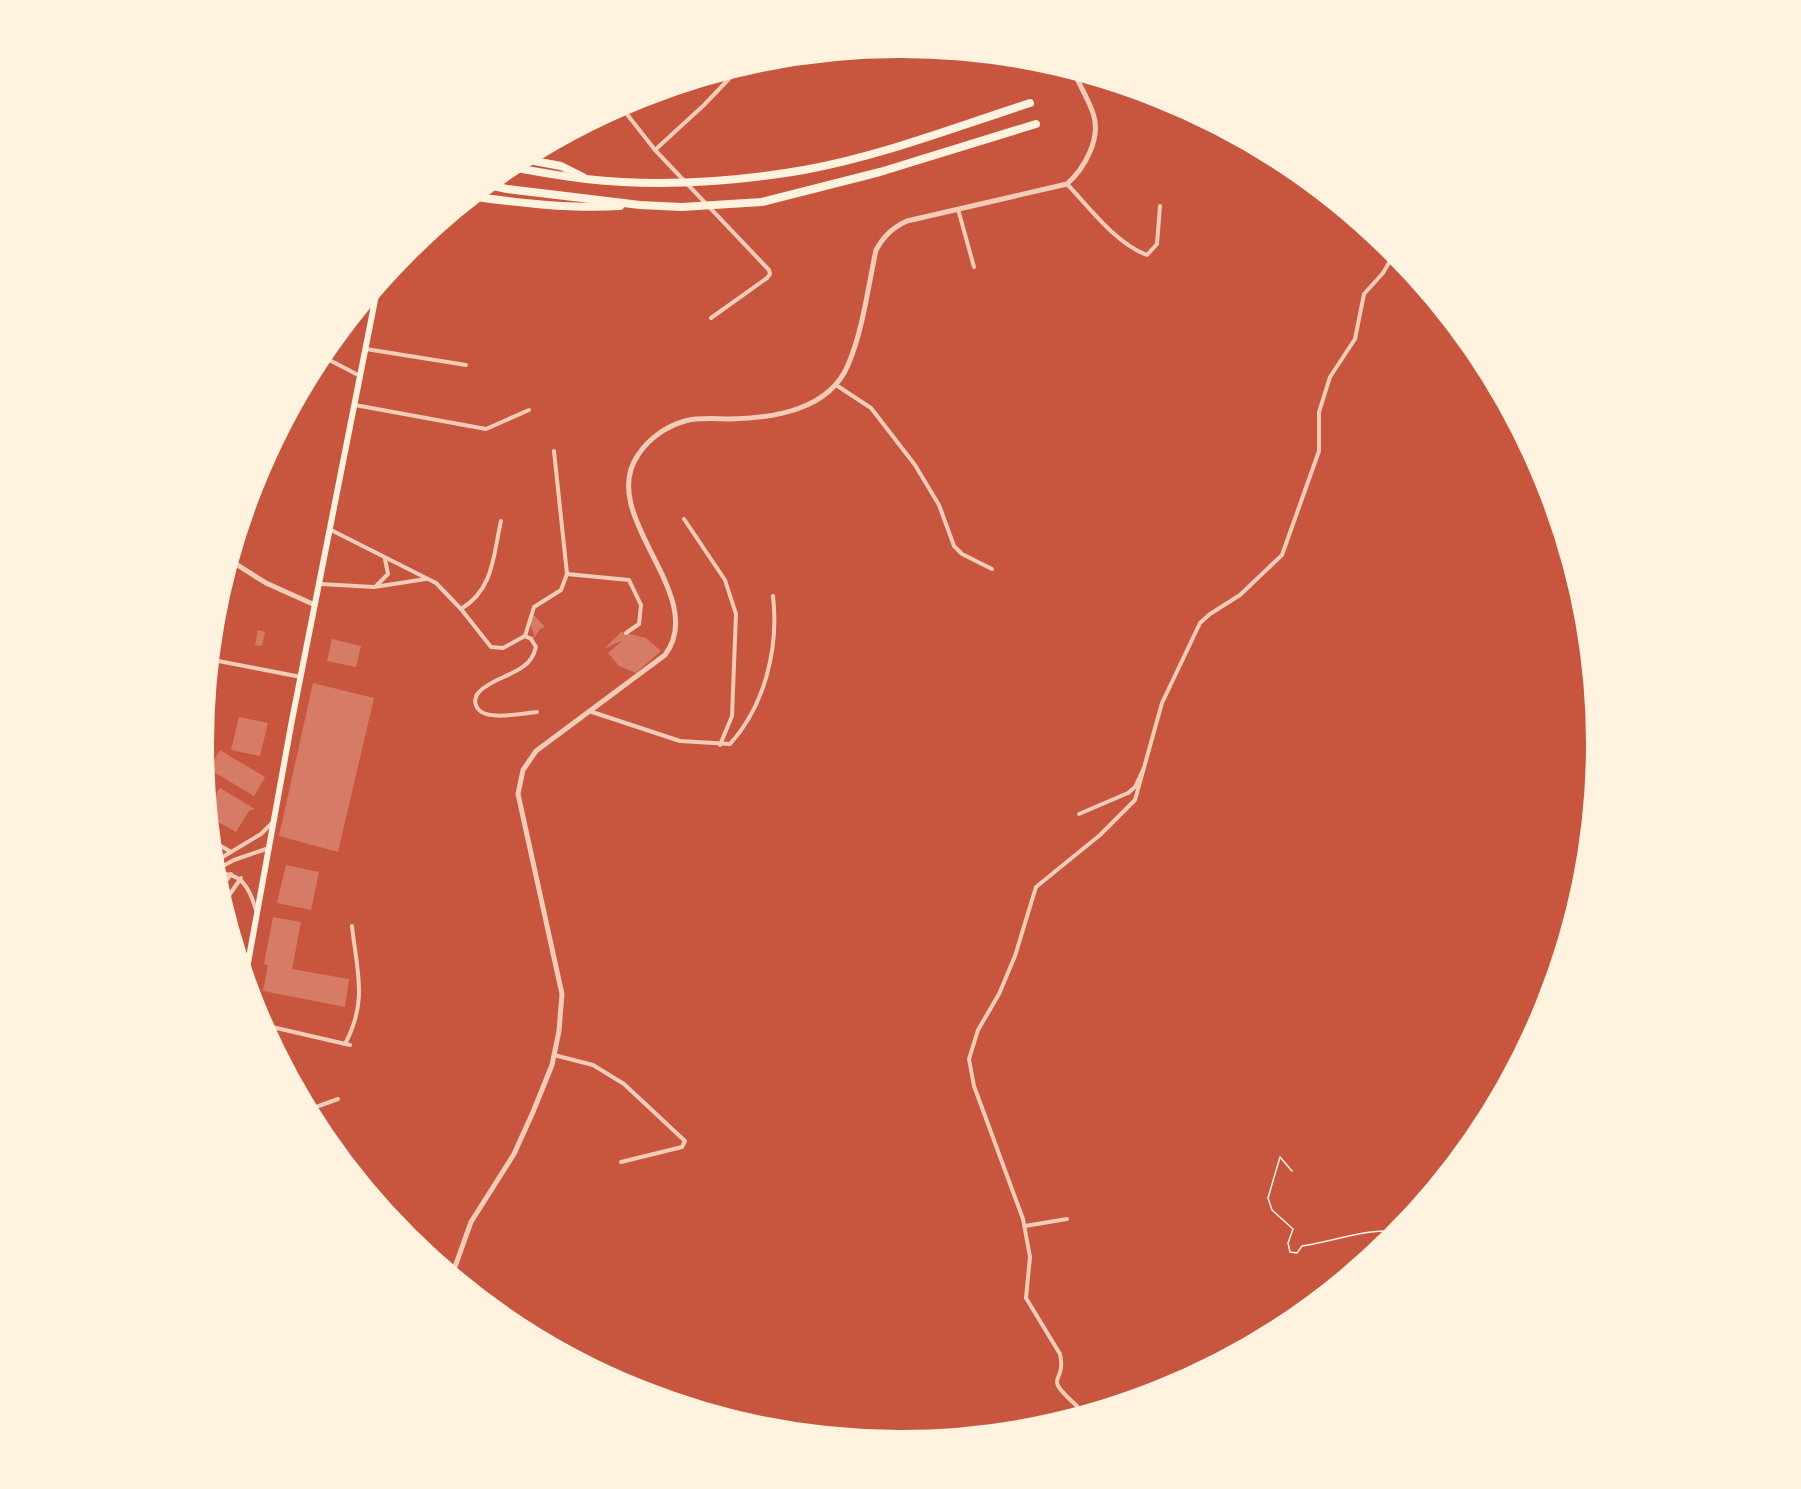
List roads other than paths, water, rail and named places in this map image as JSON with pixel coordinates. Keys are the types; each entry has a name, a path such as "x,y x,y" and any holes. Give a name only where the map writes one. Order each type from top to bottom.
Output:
{"highway":[{"path":"520,168 587,179 676,181 747,178 805,170 874,154 1030,103"},
{"path":"480,197 585,207 725,205 762,202 806,192 1036,124"},
{"path":"532,161 561,166 587,179"},
{"path":"495,186 640,205"}],"main road":[{"path":"247,967 301,677 376,295"}],"street":[{"path":"655,150 732,75"},
{"path":"454,1271 471,1222 514,1154 552,1065 554,1055 562,994 518,794 519,781 528,760 536,751 665,655 674,643 676,611 629,495 630,473 637,456 648,442 668,427 688,420 757,419 790,411 823,397 836,385 848,366 855,346 876,250 883,237 907,221 1066,184 1083,165 1095,130 1094,115 1076,77"},
{"path":"625,112 655,150 771,274 711,318"},
{"path":"1066,184 1119,237 1135,250 1148,255 1156,244 1160,206"},
{"path":"958,208 974,267"},
{"path":"1077,1406 1059,1391 1055,1383 1061,1360 1060,1354 1026,1298 1030,1257 1025,1226 972,1079 969,1059 972,1044 1015,956 1036,887 1132,804 1149,756 1166,691 1183,664 1200,623 1240,595 1276,562 1285,548 1319,451 1319,412 1330,377 1355,339 1364,294 1383,273 1391,259"},
{"path":"366,348 466,365"},
{"path":"327,359 360,377"},
{"path":"836,385 871,408 915,465 939,505 954,546 962,554 992,569"},
{"path":"355,405 486,429 528,410"},
{"path":"331,530 443,589 491,647 503,648 525,636 534,607 561,590 567,574 554,451"},
{"path":"684,519 725,580 736,614 732,716 720,745"},
{"path":"461,609 481,593 488,581 501,521"},
{"path":"374,587 383,582 388,574 386,561 382,556"},
{"path":"235,563 267,583 315,605"},
{"path":"567,574 610,576 628,580 641,605 639,624 626,633"},
{"path":"320,584 374,587 426,579"},
{"path":"588,711 659,736 720,745 730,744 743,730 762,693 775,632 773,596"},
{"path":"525,636 536,644 531,659 525,665 482,690 475,700 476,707 481,712 497,716 537,712"},
{"path":"215,660 301,677"},
{"path":"1078,814 1132,790 1149,756"},
{"path":"220,859 261,834 274,820"},
{"path":"217,844 232,852"},
{"path":"221,868 234,860 269,848"},
{"path":"222,874 231,874 241,879 250,891 257,912"},
{"path":"224,884 231,874"},
{"path":"228,898 241,879"},
{"path":"271,1027 347,1044 358,1015 360,998 352,926"},
{"path":"554,1055 593,1065 624,1084 685,1141 682,1146 621,1162"},
{"path":"314,1108 338,1099"},
{"path":"1025,1226 1067,1218"}]}
